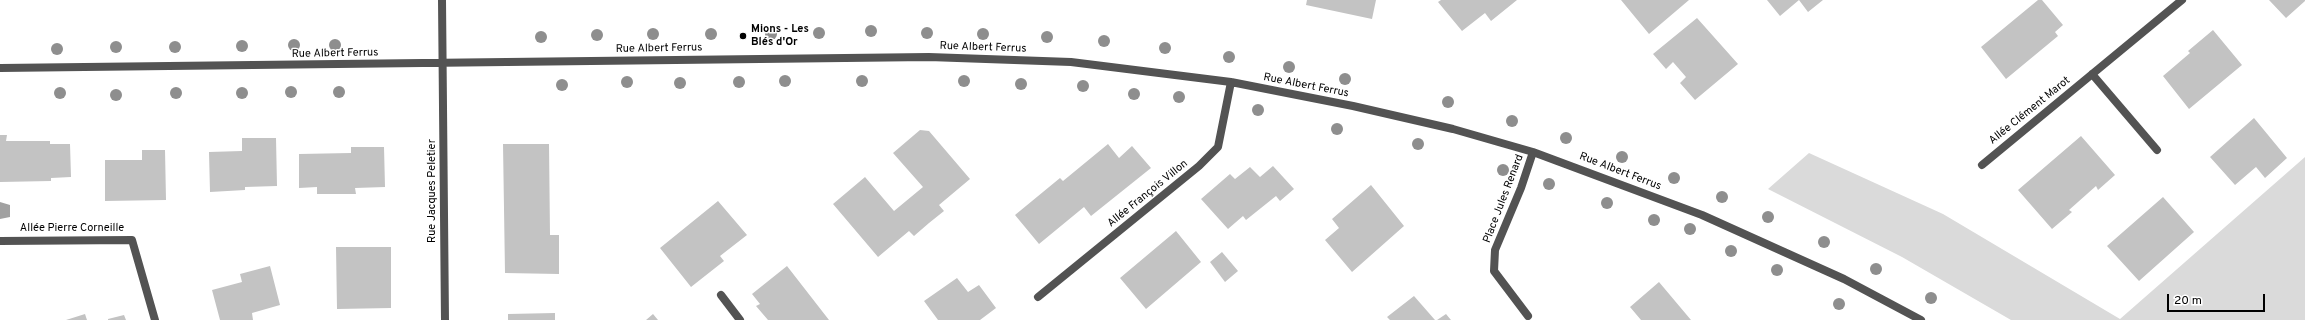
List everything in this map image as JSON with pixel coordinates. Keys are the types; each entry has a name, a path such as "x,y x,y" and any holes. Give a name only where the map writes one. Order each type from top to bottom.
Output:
{"street":[{"name":"Rue Jacques Peletier","path":"442,0 445,320"},
{"name":"Allée Clément Marot","path":"1982,165 2182,0"},
{"name":"Rue Albert Ferrus","path":"0,68 929,57 1071,62 1231,82 1353,106 1453,129 1533,152 1702,215 1844,279 1921,320"},
{"path":"2092,74 2157,150"},
{"name":"Allée François Villon","path":"1038,297 1199,166 1218,147 1231,82"},
{"name":"Place Jules Renard","path":"1528,316 1494,271 1495,250 1521,188 1533,152"},
{"name":"Allée Pierre Corneille","path":"0,241 132,240 155,320"},
{"path":"721,295 740,320"}],"shaded area":[{"path":"1809,153 1943,214 2120,319 2305,157 2305,320 2011,320 1902,257 1768,189"},
{"path":"0,202 10,205 10,217 0,219"}],"building":[{"path":"1307,0 1376,0 1372,19 1306,5"},
{"path":"1441,0 1517,0 1491,21 1485,13 1462,31 1438,2"},
{"path":"1621,0 1689,0 1649,34"},
{"path":"1767,0 1799,0 1780,16"},
{"path":"1799,0 1823,0 1808,12"},
{"path":"2038,0 2042,0 2063,25 2055,32 2058,36 2006,79 1981,47"},
{"path":"2269,0 2305,0 2305,1 2286,18"},
{"path":"1697,18 1738,64 1695,100 1680,83 1686,77 1673,62 1666,69 1653,54"},
{"path":"2213,30 2242,65 2189,109 2163,76 2190,53 2188,51"},
{"path":"2254,118 2287,158 2265,178 2256,167 2235,185 2210,157"},
{"path":"920,130 929,131 970,179 939,205 944,211 914,236 909,231 878,257 833,204 865,177 894,211 923,187 893,153"},
{"path":"0,135 7,135 6,141 50,141 50,144 70,144 71,177 51,178 51,181 0,182"},
{"path":"2081,136 2115,175 2098,190 2096,186 2069,210 2072,212 2052,229 2018,190"},
{"path":"242,138 276,138 277,186 245,187 245,190 210,192 209,152 242,151"},
{"path":"503,144 549,144 550,235 559,235 559,274 505,273"},
{"path":"1108,144 1119,158 1132,146 1151,168 1091,216 1084,207 1039,244 1015,215 1060,178 1063,181"},
{"path":"351,147 384,147 385,187 355,188 356,194 317,194 317,187 299,188 299,154 351,153"},
{"path":"142,150 165,150 166,200 105,201 105,160 142,160"},
{"path":"1273,166 1294,189 1280,201 1276,196 1246,220 1243,216 1228,229 1201,199 1230,174 1235,179 1250,167 1260,177"},
{"path":"1371,185 1404,226 1352,272 1325,240 1339,228 1332,219"},
{"path":"2163,197 2194,232 2139,281 2107,246"},
{"path":"718,201 747,235 720,256 724,261 691,287 660,248"},
{"path":"1176,231 1201,262 1146,309 1120,278"},
{"path":"336,247 391,247 391,308 337,309"},
{"path":"1222,252 1238,271 1225,282 1210,262"},
{"path":"270,266 280,305 252,313 253,320 220,320 212,290 242,282 240,274"},
{"path":"787,266 829,320 768,320 756,306 760,304 752,294"},
{"path":"957,278 968,292 979,285 996,308 980,320 938,320 924,301"},
{"path":"1659,282 1691,320 1641,320 1630,307"},
{"path":"1414,296 1435,320 1390,320 1387,317"},
{"path":"555,313 555,320 508,320 508,314"},
{"path":"85,314 87,320 66,320"},
{"path":"653,314 658,320 646,320"},
{"path":"1446,314 1451,320 1437,320"},
{"path":"124,315 126,320 108,320 108,319"}],"place":[{"name":"Mions - Les Blés d'Or","path":"743,36"}]}
